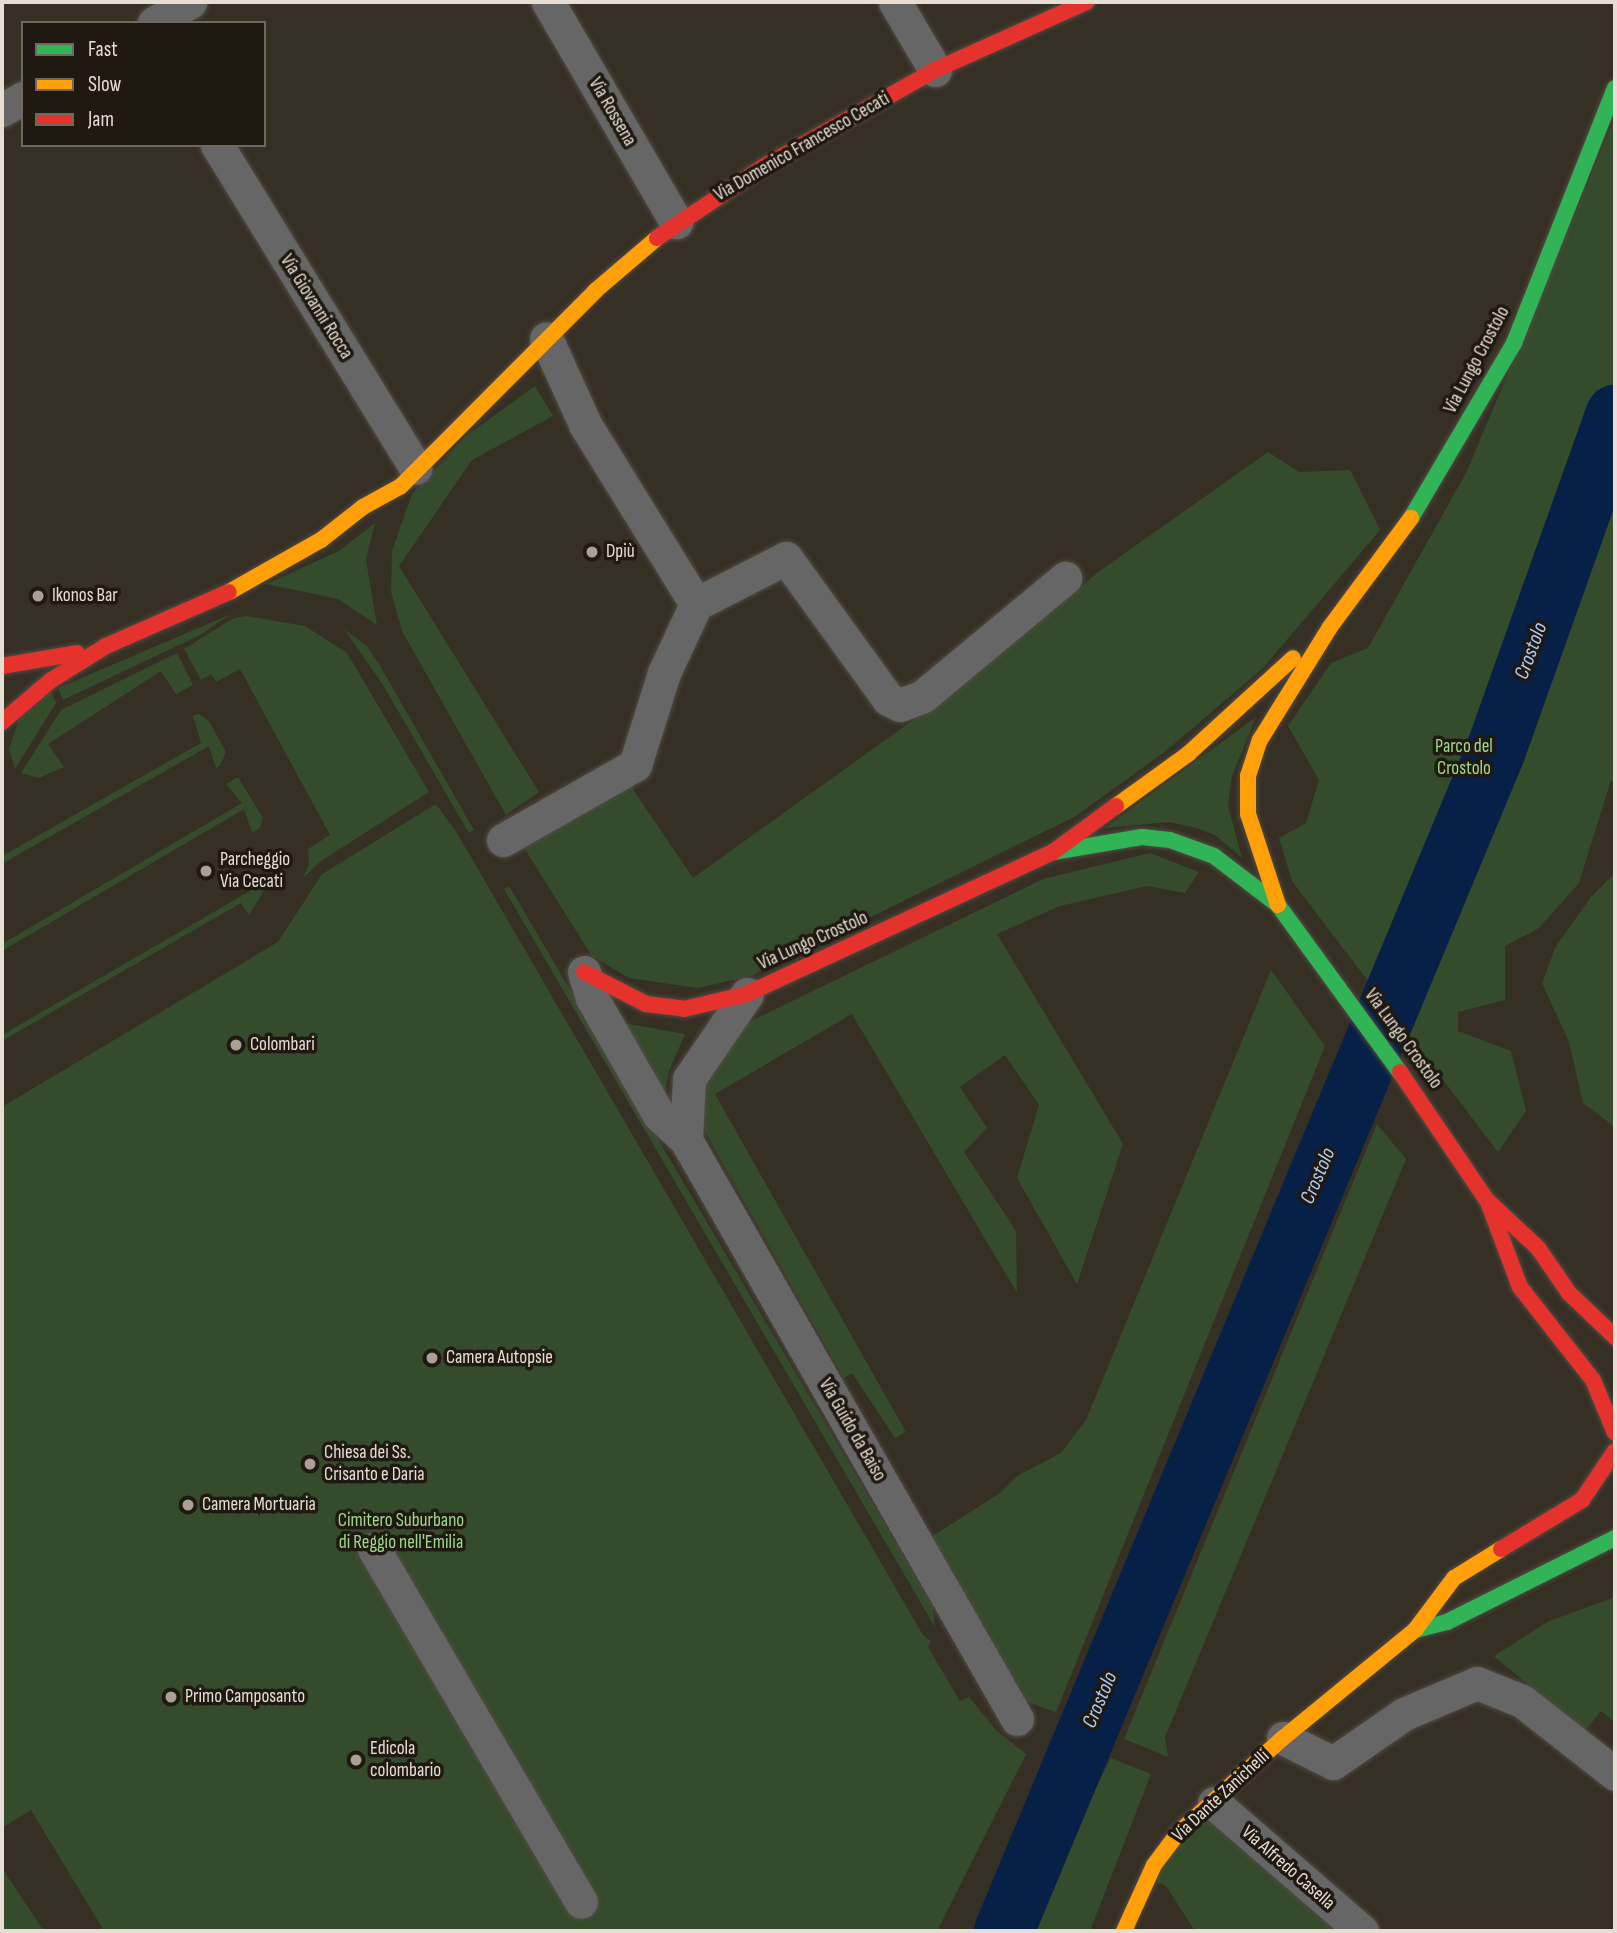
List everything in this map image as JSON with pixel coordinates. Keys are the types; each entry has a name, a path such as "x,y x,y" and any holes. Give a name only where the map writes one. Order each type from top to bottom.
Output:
{"street":[{"path":"157,21 190,2"},
{"name":"Via Rossena","path":"548,2 677,222"},
{"path":"895,2 935,70"},
{"name":"Via Domenico Francesco Cecati","path":"106,646 217,599 321,540 363,507 401,486 546,338 677,222 763,167 935,70 1086,2"},
{"name":"Via Lungo Crostolo","path":"1279,905 1253,840 1248,776 1260,740 1330,627 1406,527 1514,343 1615,88"},
{"path":"2,110 21,99"},
{"name":"Via Giovanni Rocca","path":"218,147 416,468"},
{"path":"546,338 585,424 696,604"},
{"path":"503,840 635,765 664,673 696,604 786,558 888,699 900,705 923,696 1065,578"},
{"name":"Via Lungo Crostolo","path":"584,972 646,1004 684,1009 747,994 1053,852 1188,754 1330,627"},
{"path":"2,666 41,662 106,646"},
{"path":"2,720 39,688 106,646"},
{"path":"2,696 2,720"},
{"name":"Via Lungo Crostolo","path":"1053,852 1142,837 1170,841 1214,856 1279,905 1445,1133 1488,1202"},
{"name":"Via Guido da Baiso","path":"584,972 592,998 659,1115 686,1140 1017,1719"},
{"path":"686,1140 690,1079 747,994"},
{"path":"1488,1202 1538,1248 1569,1293 1615,1338"},
{"path":"1488,1202 1520,1287 1593,1380 1606,1403 1615,1433"},
{"path":"1415,1630 1454,1578 1581,1500 1615,1451"},
{"path":"1415,1630 1447,1622 1615,1538"},
{"path":"374,1549 581,1902"},
{"name":"Via Dante Zanichelli","path":"1125,1931 1154,1866 1177,1834 1283,1738 1415,1630"},
{"name":"Via Dante Zanichelli","path":"1283,1738 1333,1763 1404,1714 1477,1683 1522,1700 1615,1774"},
{"name":"Via Alfredo Casella","path":"1214,1803 1362,1931"}],"green space":[{"name":"Parco del Crostolo","path":"1615,118 1615,784 1611,780 1579,883 1539,928 1505,946 1505,1000 1458,1012 1458,1031 1511,1051 1526,1111 1498,1152 1292,881 1279,838 1306,823 1319,780 1288,726 1331,663 1368,648 1467,471"},
{"path":"535,386 553,416 472,460 399,566 539,792 506,815 402,631 391,592 392,551 412,494 467,435"},
{"path":"1268,452 1299,472 1350,470 1380,530 1263,668 1166,751 1076,816 751,976 698,988 629,978 592,956 524,848 630,785 693,878 934,705 1101,570"},
{"path":"375,523 366,560 377,625 338,599 266,584 339,551"},
{"path":"231,614 200,635 63,700 58,688"},
{"path":"246,616 305,626 347,653 429,792 321,861 303,878 309,864 308,849 330,835 240,669 216,682 211,674 201,680 184,649 234,618"},
{"path":"344,629 366,645 379,664 474,830 469,833 383,685"},
{"path":"177,653 193,685 176,694 161,671 48,744 64,767 39,778 21,773 61,710"},
{"path":"51,691 56,703 15,769 9,749 20,716"},
{"path":"199,714 209,721 226,752 220,766 216,768 209,746 2,864 2,856 201,743 193,716"},
{"path":"1256,717 1232,776 1228,806 1242,858 1215,835 1197,828 1169,822 1105,828"},
{"path":"238,777 263,818 260,828 252,833 244,809 2,951 2,944 242,803 226,784"},
{"name":"Cimitero Suburbano di Reggio nell'Emilia","path":"436,804 457,833 923,1635 931,1641 928,1647 960,1701 969,1697 997,1731 1026,1754 937,1931 104,1931 31,1810 2,1828 2,1107 278,942 322,874"},
{"path":"278,849 284,859 249,915 241,903 2,1041 2,1035 269,880 280,862 274,852"},
{"path":"1150,853 1199,872 1185,893 1147,886 1060,906 997,934 1123,1144 1077,1284 1017,1178 1039,1105 1005,1055 960,1087 987,1128 964,1152 1016,1231 1017,1293 852,1014 715,1094 906,1432 895,1438 852,1373 844,1378 715,1150 699,1119 699,1090 723,1048 749,1022 1043,879"},
{"path":"1615,873 1615,1127 1583,1103 1569,1042 1542,983 1556,946 1591,897"},
{"path":"509,886 933,1606 935,1627 504,889"},
{"path":"1271,970 1325,1046 1056,1712 1027,1702 1009,1684 928,1539 1000,1493 1017,1476 1061,1453 1086,1420"},
{"path":"623,1023 685,1034 669,1071 662,1109"},
{"path":"1377,1124 1406,1159 1165,1737 1168,1757 1124,1739"},
{"path":"1615,1597 1615,1722 1601,1711 1584,1732 1494,1656 1549,1621"},
{"path":"1111,1758 1151,1774 1090,1931 1020,1931"},
{"path":"1214,1803 1362,1931 1195,1931 1166,1886 1148,1879"},
{"path":"2,1868 44,1931 2,1931"}],"waterway":[{"name":"Crostolo","path":"1004,1931 1496,750 1615,415"}],"traffic: fast":[{"path":"1411,518 1514,343 1615,88"},
{"path":"1053,852 1142,837 1170,840 1214,856 1278,905 1400,1072"},
{"path":"1415,1630 1447,1622 1615,1538"}],"traffic: slow":[{"path":"229,592 321,540 363,507 401,486 595,291 657,238"},
{"path":"1278,905 1248,814 1248,776 1260,740 1330,627 1411,518"},
{"path":"1116,806 1188,754 1293,658"},
{"path":"1124,1931 1154,1865 1177,1834 1283,1738 1415,1630 1454,1578 1501,1549"}],"traffic: jam":[{"path":"657,238 763,167 935,70 1086,2"},
{"path":"2,722 50,681 106,646 229,592"},
{"path":"2,666 77,653"},
{"path":"584,972 646,1004 684,1009 747,994 1053,852 1116,806"},
{"path":"1400,1072 1488,1202 1520,1287 1593,1380 1615,1433"},
{"path":"1490,1203 1538,1248 1569,1293 1615,1337"},
{"path":"1501,1549 1582,1500 1615,1451"}],"place":[{"name":"Dpiù","path":"592,552"},
{"name":"Ikonos Bar","path":"38,596"},
{"name":"Parcheggio Via Cecati","path":"206,871"},
{"name":"Colombari","path":"236,1045"},
{"name":"Camera Autopsie","path":"432,1358"},
{"name":"Chiesa dei Ss. Crisanto e Daria","path":"310,1464"},
{"name":"Camera Mortuaria","path":"188,1505"},
{"name":"Primo Camposanto","path":"171,1697"},
{"name":"Edicola colombario","path":"356,1760"}]}
